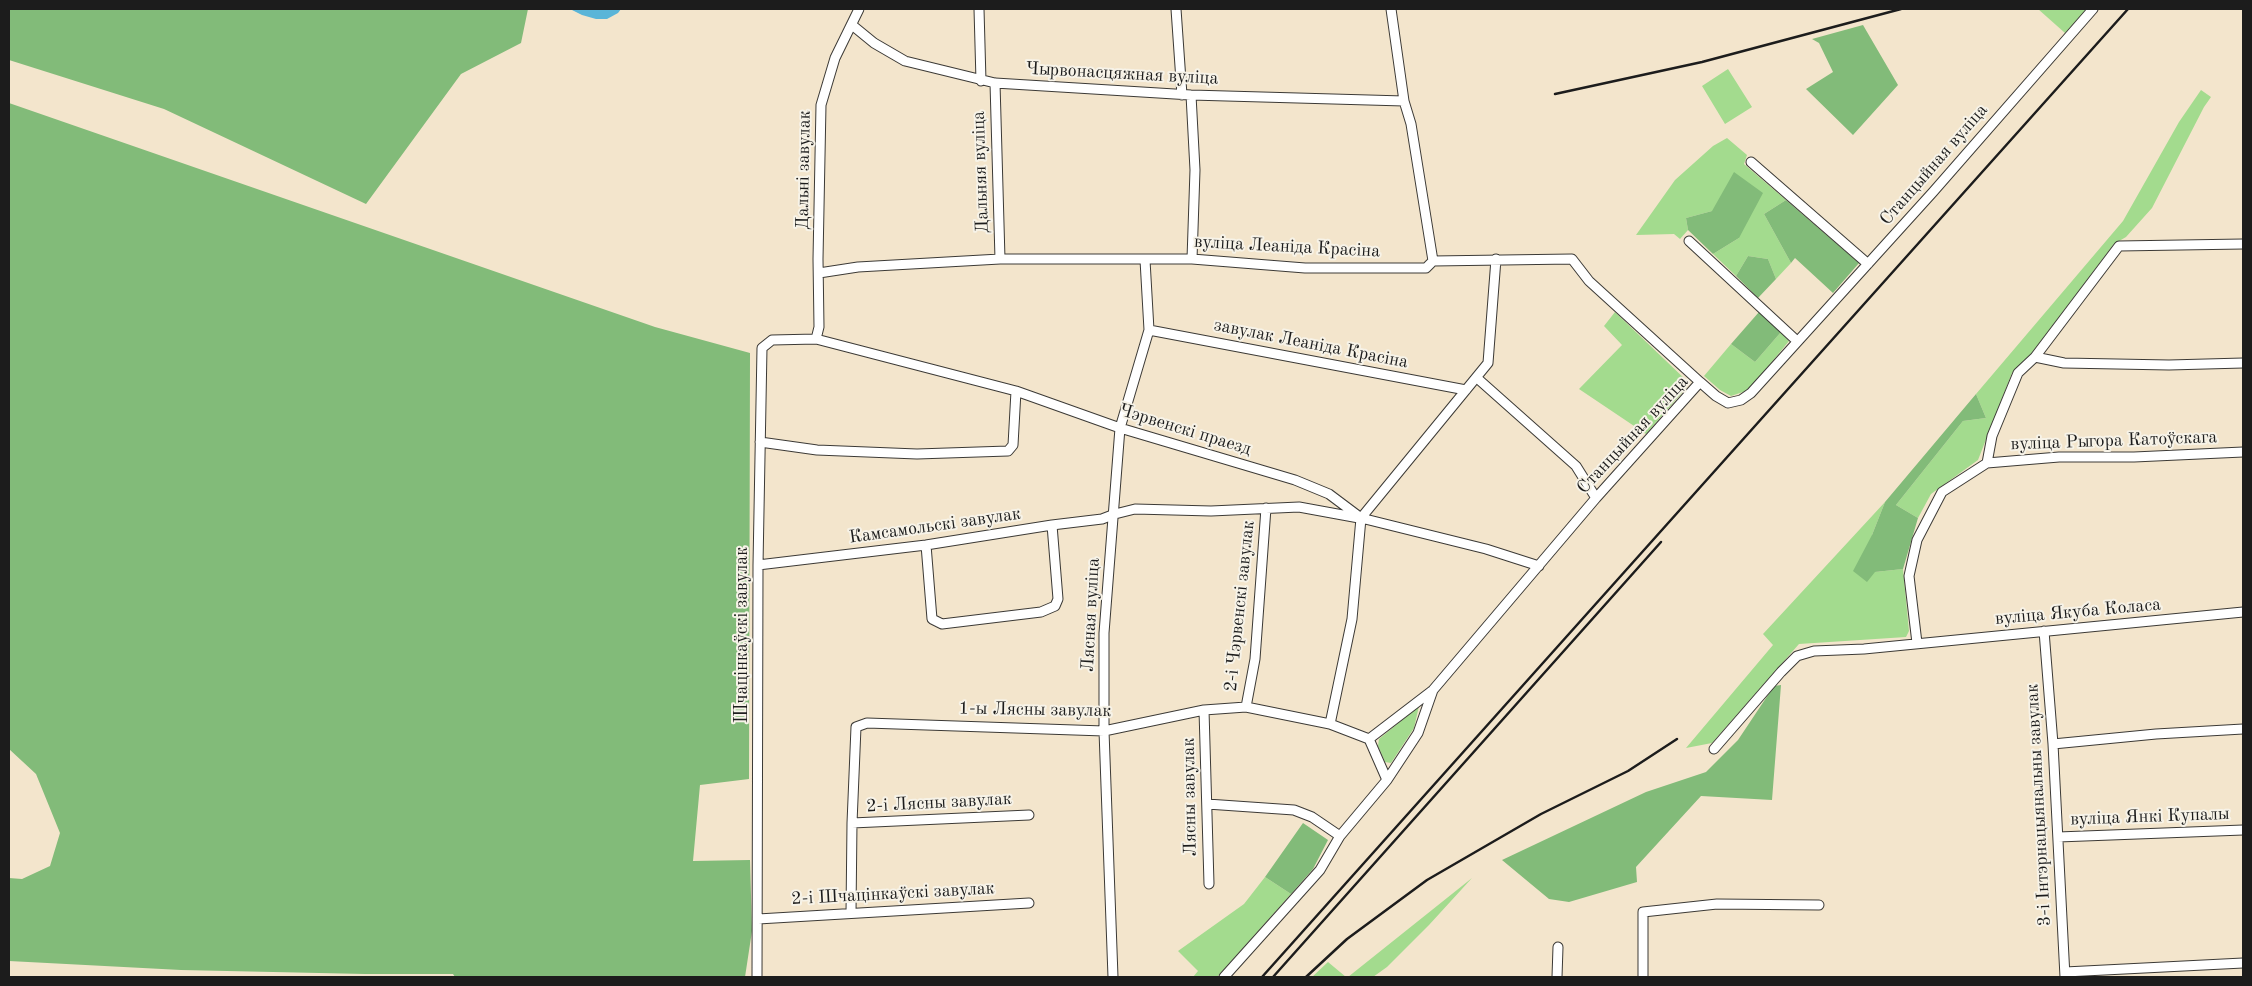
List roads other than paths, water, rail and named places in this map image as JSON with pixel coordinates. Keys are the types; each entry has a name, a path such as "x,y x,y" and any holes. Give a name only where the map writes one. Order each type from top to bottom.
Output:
{"street":[{"name":"Дальні завулак","path":"816,340 819,326 821,105 835,58 860,9"},
{"path":"979,9 981,80"},
{"path":"1176,9 1195,170 1192,259"},
{"path":"1390,9 1404,101 1411,124 1433,261"},
{"name":"Станцыйная вуліца","path":"1369,739 1433,690 1596,498 1700,382 1728,402 1741,400 1751,393 1868,264 2093,9"},
{"name":"Чырвонасцяжная вуліца","path":"852,25 874,43 905,61 995,83 1187,95 1404,101"},
{"name":"Дальняя вуліца","path":"995,83 1000,260"},
{"path":"1751,162 1868,264"},
{"path":"1689,241 1797,341"},
{"path":"1917,643 1909,576 1917,540 1942,492 1987,463 1992,436 2018,373 2035,357 2119,246 2243,244"},
{"name":"вуліца Леаніда Красіна","path":"819,273 858,267 1000,260 1192,259 1305,268 1426,268 1433,261 1572,259 1589,281 1700,382"},
{"path":"1387,780 1369,739 1330,724 1352,619 1362,518 1488,363 1496,259"},
{"name":"Лясная вуліца","path":"1114,977 1104,731 1104,633 1115,514 1120,428 1150,330 1145,260"},
{"name":"завулак Леаніда Красіна","path":"1150,330 1466,390"},
{"name":"Шчацінкаўскі завулак","path":"757,977 758,565 762,348 772,340 816,340"},
{"name":"Чэрвенскі праезд","path":"816,340 1016,391 1120,428 1296,480 1329,494 1362,518 1486,549 1539,566"},
{"path":"2035,357 2064,363 2169,365 2243,363"},
{"path":"1477,378 1576,466 1596,498"},
{"path":"760,442 817,450 900,453 1008,452 1013,444 1016,391"},
{"name":"вуліца Рыгора Катоўскага","path":"1987,463 2059,457 2134,457 2243,452"},
{"name":"Камсамольскі завулак","path":"758,565 926,546 1052,525 1102,519 1136,509 1211,511 1299,507 1362,518"},
{"name":"2-і Чэрвенскі завулак","path":"1246,707 1255,659 1266,508"},
{"path":"926,546 932,619 942,624 1041,612 1055,606 1058,599 1052,525"},
{"name":"вуліца Якуба Коласа","path":"1714,749 1797,656 1814,651 2243,612"},
{"name":"3-і Інтэрнацыянальны завулак","path":"2044,631 2053,744 2065,974"},
{"path":"1224,977 1320,870 1340,836 1387,780 1418,733 1433,690"},
{"name":"1-ы Лясны завулак","path":"852,823 856,727 867,723 1104,731 1204,710 1246,707 1330,724"},
{"name":"Лясны завулак","path":"1204,710 1209,884"},
{"path":"2053,744 2156,734 2243,729"},
{"path":"1207,804 1294,810 1312,818 1340,836"},
{"name":"2-і Лясны завулак","path":"852,823 1028,815"},
{"path":"851,913 852,823"},
{"name":"вуліца Янкі Купалы","path":"2058,836 2243,830"},
{"name":"2-і Шчацінкаўскі завулак","path":"758,919 1030,903"},
{"path":"1643,977 1643,912 1717,904 1819,905"},
{"path":"1557,977 1558,947"},
{"path":"2065,974 2243,963"}],"water":[{"path":"570,9 621,9 618,13 607,19 596,19"}],"railway":[{"path":"1555,94 1702,62 1901,9"},
{"path":"1262,977 2128,9"},
{"path":"1273,977 1661,542"},
{"path":"1306,977 1347,939 1427,880 1541,814 1628,771 1677,739"}]}
